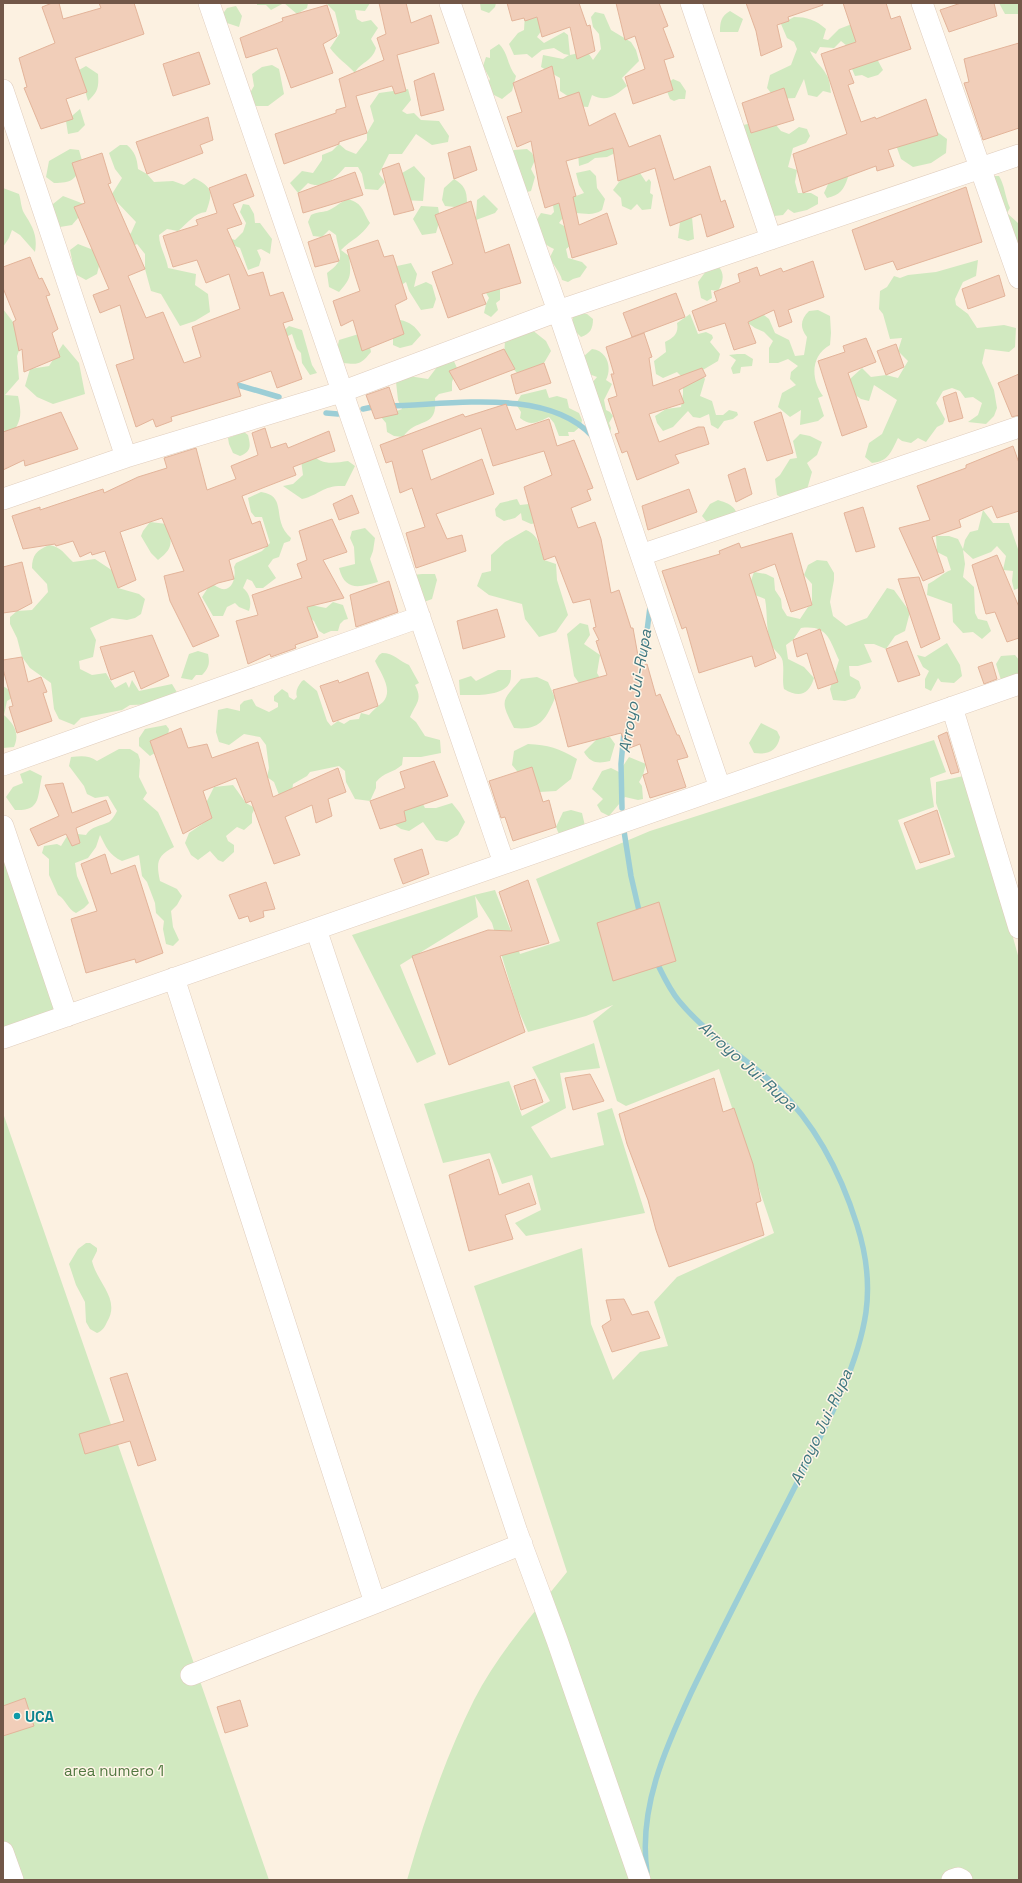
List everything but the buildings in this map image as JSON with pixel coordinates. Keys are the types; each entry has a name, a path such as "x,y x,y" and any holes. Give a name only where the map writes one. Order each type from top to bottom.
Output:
{"street":[{"path":"209,3 341,392 504,863"},
{"path":"450,3 558,311 720,788"},
{"path":"692,3 771,239"},
{"path":"922,3 1019,278"},
{"path":"3,90 126,457"},
{"path":"3,499 126,457 341,392 558,311 1019,155"},
{"path":"641,555 1019,427"},
{"path":"3,765 420,617"},
{"path":"3,1038 1019,684"},
{"path":"952,708 1019,928"},
{"path":"3,826 67,1016"},
{"path":"316,929 522,1544 557,1640 640,1880"},
{"path":"174,978 375,1603"},
{"path":"191,1675 522,1544"},
{"path":"3,1852 13,1880"},
{"path":"952,1880 958,1878 962,1880"}],"green space":[{"path":"257,3 284,3 271,10 266,5 257,5"},
{"path":"284,3 308,3 307,8 297,14"},
{"path":"326,3 370,3 365,11 355,10 357,19 362,22 371,20 378,28 371,39 376,48 372,56 357,69 355,73 330,48 340,33 335,12"},
{"path":"480,3 496,3 495,7 489,13 481,10"},
{"path":"999,3 1019,3 1019,14 1005,14"},
{"path":"236,6 242,16 239,27 227,23 222,15 227,8"},
{"path":"730,11 743,19 738,32 720,32 722,20"},
{"path":"595,12 604,14 611,30 631,42 636,50 639,61 622,78 627,86 619,92 607,98 592,95 588,107 574,106 569,97 560,91 560,78 541,67 543,55 563,59 569,55 564,54 554,48 542,50 532,58 527,54 514,55 509,44 518,33 524,30 525,14 528,14 536,17 543,24 544,27 537,37 544,43 564,32 568,35 570,55 579,53 589,54 593,60 601,49 599,34 593,27 591,17"},
{"path":"794,17 807,18 819,23 826,29 823,39 828,40 839,29 857,22 883,70 878,75 868,78 862,75 855,76 849,62 847,46 841,41 834,48 820,47 816,54 810,51 813,58 827,76 830,83 831,93 823,91 817,97 808,95 804,79 795,98 776,99 767,88 770,75 791,65 797,49 794,42 787,38 781,24"},
{"path":"499,44 505,52 511,68 516,76 512,91 502,99 494,95 487,85 490,79 483,66 486,57 490,58 490,50"},
{"path":"272,65 279,69 284,94 268,106 254,106 247,98 254,86 252,74 262,67"},
{"path":"86,66 98,74 98,86 96,92 88,101 79,70"},
{"path":"673,79 680,82 686,91 685,99 674,101 670,99 665,86"},
{"path":"408,89 411,100 402,111 407,114 414,113 421,120 439,121 449,136 448,142 432,145 416,134 402,154 389,154 379,174 385,182 378,190 365,189 362,174 358,167 345,167 328,182 318,185 308,183 298,193 290,183 302,171 313,173 322,160 322,155 332,151 339,144 346,150 356,154 367,140 367,133 374,121 370,106 379,93"},
{"path":"80,109 85,125 78,132 68,134 66,121"},
{"path":"587,124 617,152 607,157 595,158 588,163 579,166 578,153"},
{"path":"748,124 751,133 776,125 781,131 789,134 799,127 807,129 810,136 806,143 793,148 788,167 797,170 795,182 798,193 811,193 818,197 818,204 807,210 794,213 788,209 783,215 774,216 730,152 729,144 743,125"},
{"path":"936,131 947,139 946,153 931,163 913,167 901,159 896,145"},
{"path":"120,145 127,145 132,150 138,169 147,174 154,182 173,181 184,185 194,178 205,184 210,191 210,200 206,212 195,216 178,231 167,229 159,235 168,268 196,274 195,285 208,294 210,312 195,321 180,326 161,294 151,291 145,269 145,254 137,244 126,250 118,243 131,233 136,222 116,201 112,194 122,178 115,169 109,153"},
{"path":"70,149 79,150 83,164 78,174 72,180 54,183 46,177 49,161"},
{"path":"527,149 532,153 535,160 531,169 535,177 531,191 527,192 508,154 514,150"},
{"path":"414,166 425,178 423,201 402,200 402,173"},
{"path":"590,170 596,176 597,188 605,199 602,210 590,214 569,214 559,223 564,226 574,243 566,249 568,258 582,262 587,267 580,277 568,282 562,280 551,260 550,257 554,249 546,245 541,239 534,224 541,213 551,215 554,212 553,205 558,193 576,196 584,193 579,185 576,173"},
{"path":"640,173 646,182 649,179 651,182 650,193 653,195 651,209 642,210 637,204 631,210 622,206 621,198 613,190 625,174"},
{"path":"833,173 848,177 841,191 827,198 824,193"},
{"path":"993,176 999,176 1003,184 1010,208 1007,213 1019,224 1019,274"},
{"path":"454,179 464,188 467,203 455,207 445,206 442,200 444,188"},
{"path":"3,188 19,194 23,211 35,236 35,252 20,235 12,230 3,247"},
{"path":"484,195 498,209 495,213 476,220 477,200"},
{"path":"63,196 84,204 78,218 72,225 60,227 52,218 53,204"},
{"path":"348,199 357,203 362,208 370,223 360,235 341,250 349,256 350,276 339,292 329,287 327,273 337,264 340,256 336,235 329,230 322,237 313,236 308,222 311,215 327,211"},
{"path":"243,204 249,205 254,214 255,223 260,223 272,239 270,254 261,249 257,250 261,259 259,266 248,270 240,248 235,246 224,252 226,237 235,240 243,232 246,223 240,212"},
{"path":"421,206 438,207 440,219 436,233 422,235 413,219"},
{"path":"688,216 692,217 694,239 688,241 678,238 680,222"},
{"path":"78,244 96,251 101,258 97,274 86,280 75,274 70,250"},
{"path":"978,260 976,276 963,282 955,299 956,305 968,314 977,328 1004,325 1016,328 1015,347 1009,352 985,349 982,363 994,390 997,408 994,416 986,424 968,422 978,415 982,403 973,397 965,398 960,391 952,388 943,391 936,403 945,419 943,424 937,427 926,442 918,438 911,443 902,441 898,438 891,452 886,458 872,463 865,457 869,443 882,434 897,400 874,385 869,401 861,399 851,392 850,379 862,368 871,377 886,375 898,378 908,361 898,351 902,338 890,339 883,314 879,309 880,291 887,287 894,276 900,278 908,275 936,272"},
{"path":"411,263 417,274 414,287 426,282 432,285 436,299 433,308 421,310 409,291 406,282 392,291 391,273 397,266"},
{"path":"709,267 719,267 723,279 718,291 711,290 712,298 707,301 701,298 698,282"},
{"path":"481,284 500,289 500,300 496,303 498,310 491,317 484,313 489,298"},
{"path":"3,309 13,322 22,343 17,356 19,379 5,395 18,396 20,410 18,425 7,441 3,425"},
{"path":"818,310 830,316 831,333 830,345 819,355 814,369 816,383 823,396 818,398 824,416 818,421 800,425 801,410 790,417 778,407 782,393 796,385 790,379 791,372 798,366 788,359 778,363 769,363 769,348 773,341 764,332 748,323 751,316 760,312 769,319 775,333 789,340 795,356 804,355 807,337 804,333 802,323 804,317 809,311"},
{"path":"580,313 587,314 593,319 590,331 581,337 572,328 573,315"},
{"path":"690,314 698,334 706,332 712,335 713,338 710,342 720,354 718,361 701,371 705,379 700,396 712,401 716,415 723,415 729,410 737,412 738,415 733,419 724,421 718,429 711,425 709,414 700,418 693,417 688,411 673,427 663,431 657,423 655,416 666,409 681,407 683,378 677,372 663,378 656,374 654,361 666,352 665,342 675,335 677,323"},
{"path":"400,320 412,325 421,335 412,345 400,348 393,345 393,330"},
{"path":"289,326 302,330 312,365 317,373 310,375 302,363 301,353 297,349 292,334 282,339 280,334"},
{"path":"531,329 546,341 551,351 544,363 517,373 504,358 505,340"},
{"path":"362,333 369,342 371,352 359,363 343,363 336,355 339,340"},
{"path":"63,344 79,363 85,394 53,404 37,397 25,386 30,369 49,366"},
{"path":"592,349 602,353 608,365 609,370 606,380 612,384 604,400 606,410 613,416 609,423 611,428 610,433 591,384 597,377 589,374 583,357"},
{"path":"745,354 753,359 752,366 741,367 740,373 733,374 731,368 736,360 729,355"},
{"path":"453,359 457,368 452,382 452,391 439,394 435,398 435,408 430,419 414,427 403,437 394,436 387,432 386,423 381,417 402,409 398,400 396,382 402,375 428,379 440,363"},
{"path":"546,389 549,398 557,396 567,399 569,408 579,413 582,420 581,426 574,432 568,432 569,436 559,436 554,423 549,417 534,423 524,421 520,418 521,412 516,404 521,395"},
{"path":"244,432 248,435 250,446 246,452 240,456 233,453 228,438"},
{"path":"800,434 810,436 822,442 817,455 807,463 812,472 806,493 784,499 777,495 775,479 780,475 790,459 797,458 793,441"},
{"path":"312,453 323,462 333,463 348,461 355,466 345,486 327,488 302,499 283,486 293,484 303,475 301,460"},
{"path":"261,492 269,494 275,498 281,524 291,538 290,541 284,543 279,557 273,559 268,566 276,578 263,588 256,588 252,581 247,579 243,588 250,598 249,611 239,607 235,603 227,607 223,616 213,616 202,597 211,583 222,589 226,589 232,585 235,574 234,567 236,563 262,551 270,543 262,517 255,517 251,512 248,498"},
{"path":"517,499 520,505 529,504 541,522 531,524 522,520 521,513 515,518 504,521 496,516 495,509 500,503"},
{"path":"718,500 732,506 737,514 707,522 702,516 710,504"},
{"path":"983,510 993,523 1009,523 1018,549 1019,588 1014,590 1012,581 1013,571 1003,570 1006,556 997,546 991,552 973,559 963,550 965,564 963,577 974,587 975,613 978,619 987,621 991,631 982,639 973,632 963,633 953,622 952,604 927,595 928,584 951,570 947,557 937,552 936,536 949,536 958,539 963,549 965,540 970,532 978,530"},
{"path":"150,522 167,524 171,540 167,552 158,560 151,553 141,536"},
{"path":"365,528 375,538 370,559 378,582 354,586 345,581 339,568 355,564 354,547 350,538 352,531"},
{"path":"526,530 536,538 544,560 556,564 557,580 568,615 556,632 539,637 525,619 522,604 489,595 477,586 482,573 491,571 491,555 505,542"},
{"path":"49,545 60,549 73,562 95,559 113,571 118,588 139,594 145,599 141,614 135,618 127,620 112,618 90,628 96,640 93,657 79,661 80,669 92,675 106,673 115,688 126,682 129,688 132,680 139,691 172,684 178,694 163,704 130,705 122,710 81,718 74,725 59,719 54,709 51,683 30,668 22,657 17,638 10,624 10,617 17,611 32,610 48,592 47,584 32,568 34,556 41,549"},
{"path":"817,560 827,561 834,573 830,602 833,616 846,626 867,618 887,588 894,590 910,612 905,631 895,636 886,649 874,644 864,644 872,662 858,666 849,666 850,676 859,681 861,688 855,698 845,701 833,700 830,689 839,660 830,640 822,631 817,629 801,628 793,640 786,645 788,659 804,667 814,678 812,684 806,691 799,694 789,692 784,689 783,661 781,656 772,646 770,640 765,599 747,592 754,572 766,574 774,578 775,590 781,599 782,608 787,616 800,619 808,607 812,605 812,584 804,575 808,565"},
{"path":"435,574 437,580 432,599 424,602 413,575"},
{"path":"333,602 343,605 348,619 344,620 340,624 338,631 331,631 324,634 319,631 314,621 305,614 306,604 326,608"},
{"path":"580,623 588,625 590,635 584,644 600,655 597,673 608,692 584,690 574,676 567,634"},
{"path":"947,643 960,665 962,676 954,683 941,682 938,678 931,691 925,688 925,679 929,671 923,667 917,655 925,657"},
{"path":"198,651 208,654 208,668 202,675 196,675 192,680 181,678 189,654"},
{"path":"382,653 393,656 409,665 419,683 415,685 419,698 410,717 416,722 425,736 440,740 441,753 421,757 403,757 402,765 382,776 376,782 376,788 370,801 355,799 346,782 345,771 339,766 310,772 307,776 293,784 292,792 279,795 274,782 267,777 269,768 266,745 260,737 244,734 229,745 219,742 216,732 218,710 227,708 240,711 240,705 244,701 252,699 256,706 269,712 278,707 278,703 274,701 274,696 282,689 294,700 297,697 296,693 298,687 304,680 317,691 327,721 331,726 338,721 344,724 350,720 359,719 361,713 369,715 383,702 386,697 387,687 375,661"},
{"path":"1015,655 1019,660 1019,679 1001,680 996,664 1001,656"},
{"path":"498,670 511,670 511,678 507,687 495,693 460,695 459,680 471,676 476,681"},
{"path":"537,677 548,682 555,698 552,705 541,722 530,728 514,728 506,712 506,697 521,679"},
{"path":"3,686 17,695 7,701 4,715 15,729 16,742 14,747 3,748"},
{"path":"761,723 777,731 780,737 779,742 774,749 768,753 754,753 749,743"},
{"path":"166,725 169,729 164,746 150,756 139,746 139,738 145,729"},
{"path":"610,737 615,744 610,761 595,762 586,756 584,752 597,739"},
{"path":"934,740 946,772 930,778 934,807 898,820 916,870 955,857 936,803 936,782 968,775 1019,959 1019,1880 407,1880 436,1788 474,1700 505,1650 567,1572 474,1286 582,1248 591,1324 613,1380 640,1352 668,1346 654,1302 677,1277 774,1233 719,1069 626,1106 617,1101 593,1021 613,1005 586,1016 528,1032 517,1007 492,923 475,896 478,917 400,965 436,1054 417,1063 352,935 474,895 495,890 520,954 560,941 536,879 650,831"},
{"path":"528,744 542,745 553,748 565,752 577,759 571,779 556,791 540,792 526,782 512,765 514,751"},
{"path":"119,749 130,749 138,754 140,760 139,777 147,793 143,799 158,812 174,847 164,853 158,864 160,881 177,889 182,896 177,905 171,911 173,927 179,940 173,946 166,944 163,929 164,921 156,913 155,903 147,882 142,876 139,855 122,861 118,859 106,847 100,835 96,847 88,858 75,863 77,876 89,903 76,913 58,895 49,875 49,859 42,853 44,846 57,844 61,846 69,833 86,835 93,828 109,822 112,819 117,811 108,796 95,798 87,794 84,786 69,766 71,757 82,756 97,761"},
{"path":"629,757 646,764 639,782 642,786 643,799 638,800 625,797 609,816 601,812 597,805 603,799 592,789 602,771 611,768 619,772"},
{"path":"30,770 42,776 38,797 34,805 29,808 15,810 6,797 13,787 23,783 20,774"},
{"path":"233,785 246,803 255,808 252,814 252,823 244,830 237,827 226,836 228,841 234,845 234,852 223,862 218,860 210,851 198,860 191,855 185,843 189,833 211,818 206,803 214,787"},
{"path":"452,803 465,822 458,835 447,842 436,840 423,822 409,831 401,829 394,824 391,804 423,804 425,808 436,808"},
{"path":"571,810 582,813 585,826 560,837 556,827 563,812"},
{"path":"3,826 67,1016 3,1038"},
{"path":"594,1043 600,1068 560,1073 566,1108 531,1127 551,1158 604,1145 597,1113 612,1108 645,1213 526,1236 515,1223 541,1210 532,1175 502,1184 490,1153 443,1163 424,1104 509,1081 522,1116 550,1101 532,1067"},
{"name":"area numero 1","path":"3,1113 269,1880 3,1880"},
{"path":"86,1243 90,1243 97,1248 92,1261 110,1298 111,1306 111,1314 105,1326 97,1333 90,1329 86,1322 85,1302 76,1285 69,1264 78,1249"}],"waterway":[{"name":"Arroyo Jui-Rupa","path":"231,383 279,397"},
{"name":"Arroyo Jui-Rupa","path":"389,406 468,402 496,402 524,405 550,410 573,421 592,436"},
{"name":"Arroyo Jui-Rupa","path":"363,409 377,406"},
{"name":"Arroyo Jui-Rupa","path":"326,413 338,414"},
{"name":"Arroyo Jui-Rupa","path":"638,671 646,639 650,607"},
{"name":"Arroyo Jui-Rupa","path":"622,808 621,764 624,732"},
{"name":"Arroyo Jui-Rupa","path":"624,831 631,876 640,915"},
{"name":"Arroyo Jui-Rupa","path":"647,1872 645,1849 646,1825 650,1802 663,1758 681,1714 704,1666 821,1437 840,1396 849,1375 862,1333 868,1290 863,1246 851,1206 835,1169 815,1133 791,1101 777,1087 702,1025 690,1013 672,992 656,961"}],"place":[{"name":"UCA","path":"17,1716"}]}
